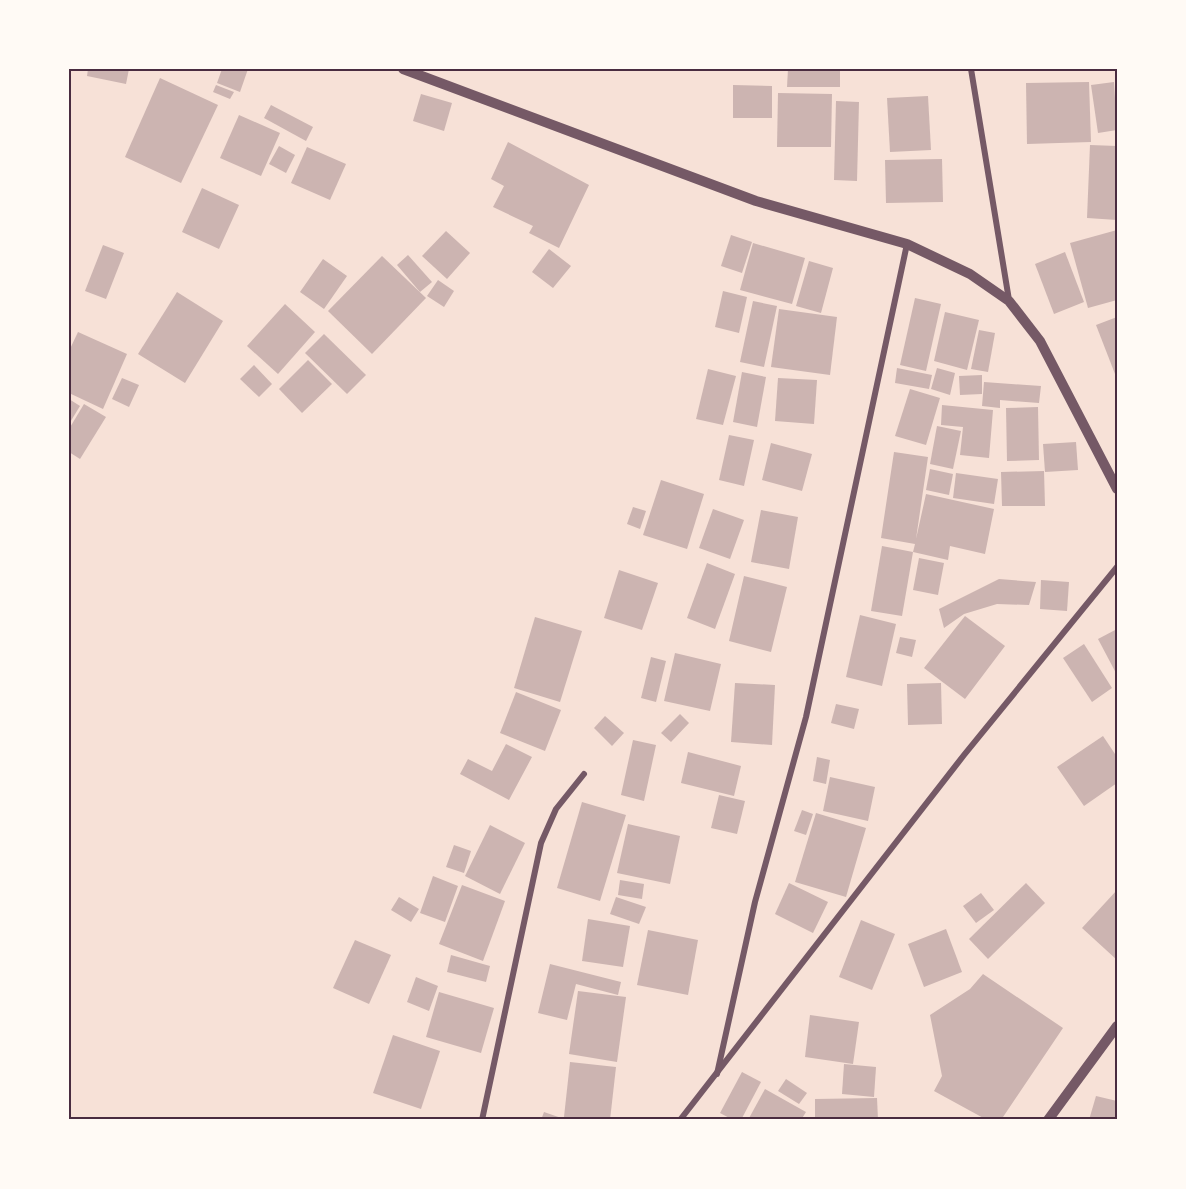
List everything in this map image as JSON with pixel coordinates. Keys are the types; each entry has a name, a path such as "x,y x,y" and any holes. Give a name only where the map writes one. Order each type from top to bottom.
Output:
{"street":[{"path":"402,69 756,201 907,244 970,274 1009,301 1040,341 1117,489"},
{"path":"971,69 1009,301"},
{"path":"717,1074 755,902 806,717 907,244"},
{"path":"683,1119 964,755 1117,567"},
{"path":"482,1120 542,843 556,809 584,774"},
{"path":"1048,1120 1117,1026"}],"building":[{"path":"88,69 129,69 126,84 87,76"},
{"path":"222,69 248,69 240,92 217,83"},
{"path":"788,69 840,69 840,87 787,87"},
{"path":"160,78 218,105 181,183 125,157"},
{"path":"1089,82 1091,142 1027,144 1026,83"},
{"path":"1114,82 1117,130 1098,133 1091,85"},
{"path":"216,85 234,92 230,99 213,92"},
{"path":"733,85 772,86 772,118 733,118"},
{"path":"778,93 832,94 831,147 777,147"},
{"path":"421,94 452,103 444,131 413,121"},
{"path":"928,96 931,150 890,152 887,98"},
{"path":"836,101 859,102 857,181 834,180"},
{"path":"271,105 313,127 306,141 264,118"},
{"path":"239,115 280,133 261,176 220,158"},
{"path":"508,142 589,185 559,248 529,233 533,226 493,207 504,186 491,179"},
{"path":"1090,145 1117,146 1117,220 1087,218"},
{"path":"279,146 295,155 286,173 269,164"},
{"path":"307,147 346,164 330,200 291,183"},
{"path":"942,159 943,202 886,203 885,160"},
{"path":"202,188 239,205 219,249 182,232"},
{"path":"1117,230 1117,300 1088,308 1070,243"},
{"path":"446,231 470,253 447,279 422,256"},
{"path":"731,235 752,242 742,273 721,266"},
{"path":"753,243 805,258 792,304 740,290"},
{"path":"103,245 124,253 106,299 85,291"},
{"path":"549,249 571,266 553,288 532,272"},
{"path":"1065,252 1084,302 1054,314 1035,264"},
{"path":"408,255 432,282 420,292 397,265"},
{"path":"382,256 426,298 372,354 328,311"},
{"path":"323,259 347,276 324,309 300,292"},
{"path":"809,261 833,268 821,313 796,306"},
{"path":"438,280 454,291 444,307 427,296"},
{"path":"723,291 747,297 739,333 715,327"},
{"path":"177,292 223,321 185,383 138,354"},
{"path":"915,298 941,304 926,371 900,365"},
{"path":"753,301 777,306 764,367 740,362"},
{"path":"285,304 315,332 278,374 247,346"},
{"path":"779,309 837,317 830,375 771,367"},
{"path":"945,312 979,320 967,370 934,361"},
{"path":"1117,317 1117,373 1115,374 1096,325"},
{"path":"979,330 995,333 988,372 971,369"},
{"path":"78,332 127,354 103,409 69,393 69,351"},
{"path":"324,334 366,375 347,394 305,353"},
{"path":"308,360 332,384 302,413 279,389"},
{"path":"254,365 272,384 259,397 240,379"},
{"path":"897,368 932,375 929,389 895,383"},
{"path":"937,368 955,373 950,395 931,389"},
{"path":"708,369 736,376 723,425 696,419"},
{"path":"742,372 766,377 757,427 733,422"},
{"path":"982,375 982,394 960,395 959,376"},
{"path":"122,378 139,385 129,407 112,399"},
{"path":"778,378 817,380 814,424 775,421"},
{"path":"984,382 1041,386 1039,403 1000,400 1000,408 982,406"},
{"path":"910,389 940,398 926,445 895,436"},
{"path":"69,399 80,406 69,424"},
{"path":"84,404 106,417 80,459 69,452 69,429"},
{"path":"942,405 993,410 989,458 960,455 963,427 941,425"},
{"path":"1038,407 1039,460 1007,461 1006,408"},
{"path":"937,426 961,431 953,469 930,464"},
{"path":"729,435 754,440 744,486 719,480"},
{"path":"1076,442 1078,470 1045,472 1043,444"},
{"path":"771,443 812,454 802,491 762,480"},
{"path":"894,452 928,457 916,539 926,494 994,509 985,554 950,546 948,560 913,552 915,544 881,538"},
{"path":"930,469 953,474 949,495 926,490"},
{"path":"1044,471 1045,506 1002,506 1001,472"},
{"path":"956,473 998,479 994,504 953,498"},
{"path":"661,480 704,494 687,549 643,535"},
{"path":"633,507 646,511 640,529 627,524"},
{"path":"713,509 744,520 730,559 699,548"},
{"path":"761,510 798,517 789,569 751,562"},
{"path":"882,546 913,552 902,616 871,611"},
{"path":"919,558 944,563 938,595 913,590"},
{"path":"707,563 735,574 715,629 687,618"},
{"path":"619,570 658,583 642,630 604,618"},
{"path":"744,576 787,587 771,652 729,641"},
{"path":"999,579 1036,582 1029,605 997,604 964,614 944,628 939,609"},
{"path":"1041,580 1069,582 1067,611 1040,609"},
{"path":"860,615 896,624 882,686 846,677"},
{"path":"965,616 1005,646 965,699 924,668"},
{"path":"535,617 582,631 560,702 514,688"},
{"path":"1117,629 1117,675 1098,639"},
{"path":"900,637 916,640 912,657 896,653"},
{"path":"1084,644 1112,688 1092,702 1063,658"},
{"path":"675,653 721,664 710,711 664,701"},
{"path":"651,657 666,661 656,702 641,698"},
{"path":"735,683 775,685 772,745 731,742"},
{"path":"941,683 942,724 908,725 907,684"},
{"path":"516,692 561,710 545,751 500,733"},
{"path":"836,704 859,709 854,729 831,723"},
{"path":"680,714 689,723 671,742 661,733"},
{"path":"605,716 624,733 612,746 594,728"},
{"path":"1103,736 1117,757 1117,783 1084,806 1057,767"},
{"path":"633,740 656,745 644,801 621,795"},
{"path":"506,744 532,757 509,800 460,774 468,759 492,771"},
{"path":"688,752 741,766 734,796 681,783"},
{"path":"817,757 830,760 826,784 813,781"},
{"path":"830,777 875,787 868,821 823,811"},
{"path":"719,795 745,801 737,834 711,828"},
{"path":"582,802 626,815 600,901 557,888"},
{"path":"802,810 813,814 806,835 794,831"},
{"path":"816,813 866,828 846,897 795,882"},
{"path":"628,824 680,836 670,884 617,873"},
{"path":"490,825 525,843 500,894 465,876"},
{"path":"454,845 471,851 464,873 446,867"},
{"path":"433,876 458,886 445,922 420,913"},
{"path":"620,880 644,884 642,899 618,895"},
{"path":"789,883 828,902 813,933 775,914"},
{"path":"1026,883 1045,903 988,959 969,939"},
{"path":"462,885 505,901 483,961 439,944"},
{"path":"1117,890 1117,960 1082,928"},
{"path":"981,893 994,910 976,923 963,906"},
{"path":"399,897 419,909 411,922 391,910"},
{"path":"616,897 646,907 639,924 610,914"},
{"path":"588,919 630,926 623,967 582,961"},
{"path":"861,920 895,934 872,990 839,977"},
{"path":"946,929 962,972 924,987 908,944"},
{"path":"648,930 698,940 688,995 637,985"},
{"path":"355,940 391,955 369,1004 333,988"},
{"path":"451,955 490,966 486,982 447,972"},
{"path":"550,964 621,982 618,995 576,984 567,1020 538,1013"},
{"path":"983,974 1063,1028 1001,1120 987,1120 934,1091 942,1076 930,1015 970,989"},
{"path":"416,977 438,986 429,1011 407,1002"},
{"path":"578,991 626,997 617,1062 569,1054"},
{"path":"439,992 494,1008 481,1053 426,1037"},
{"path":"810,1015 859,1022 853,1064 805,1057"},
{"path":"393,1035 440,1051 421,1109 373,1093"},
{"path":"570,1062 616,1067 610,1120 564,1117"},
{"path":"844,1064 876,1067 874,1097 842,1094"},
{"path":"742,1072 761,1082 741,1120 733,1120 720,1113"},
{"path":"786,1079 807,1093 799,1104 778,1091"},
{"path":"765,1089 806,1112 801,1120 748,1120"},
{"path":"1096,1096 1117,1101 1117,1120 1089,1120"},
{"path":"877,1098 878,1120 815,1120 815,1099"},
{"path":"544,1112 567,1120 541,1120"}]}
